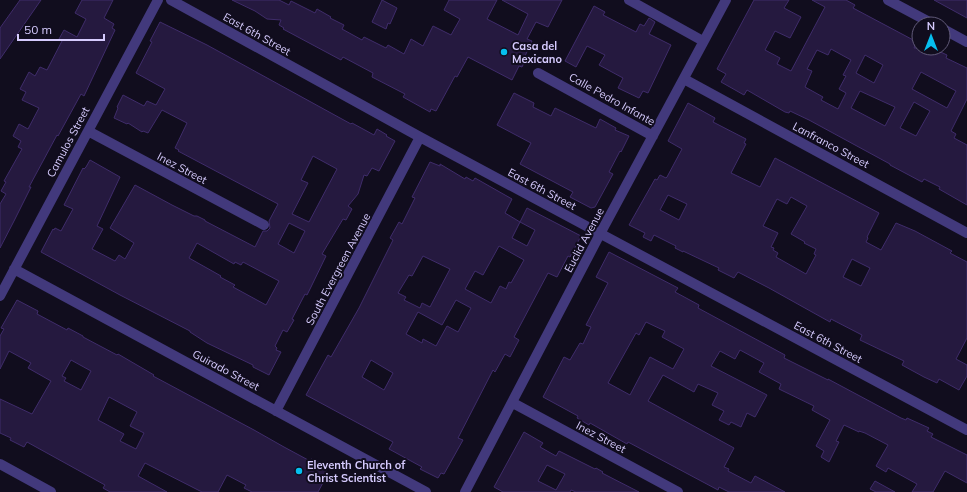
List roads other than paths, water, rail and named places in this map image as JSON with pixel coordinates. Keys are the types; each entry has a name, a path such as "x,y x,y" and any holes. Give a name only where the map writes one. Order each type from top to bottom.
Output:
{"street":[{"name":"Camulos Street","path":"0,296 4,277 14,269 158,0"},
{"name":"East 6th Street","path":"171,0 420,137 967,430"},
{"path":"629,0 703,41"},
{"name":"Euclid Avenue","path":"465,492 513,403 600,234 726,0"},
{"path":"888,0 918,16"},
{"path":"951,33 967,42"},
{"name":"Calle Pedro Infante","path":"538,73 653,136"},
{"name":"Lanfranco Street","path":"684,80 967,232"},
{"name":"Inez Street","path":"88,131 264,225"},
{"name":"South Evergreen Avenue","path":"276,411 420,137"},
{"name":"Guirado Street","path":"14,269 426,492"},
{"name":"Inez Street","path":"513,403 678,492"},
{"path":"0,464 51,492"}],"place":[{"name":"Casa del Mexicano","path":"504,52"},
{"name":"Eleventh Church of Christ Scientist","path":"299,471"}]}
